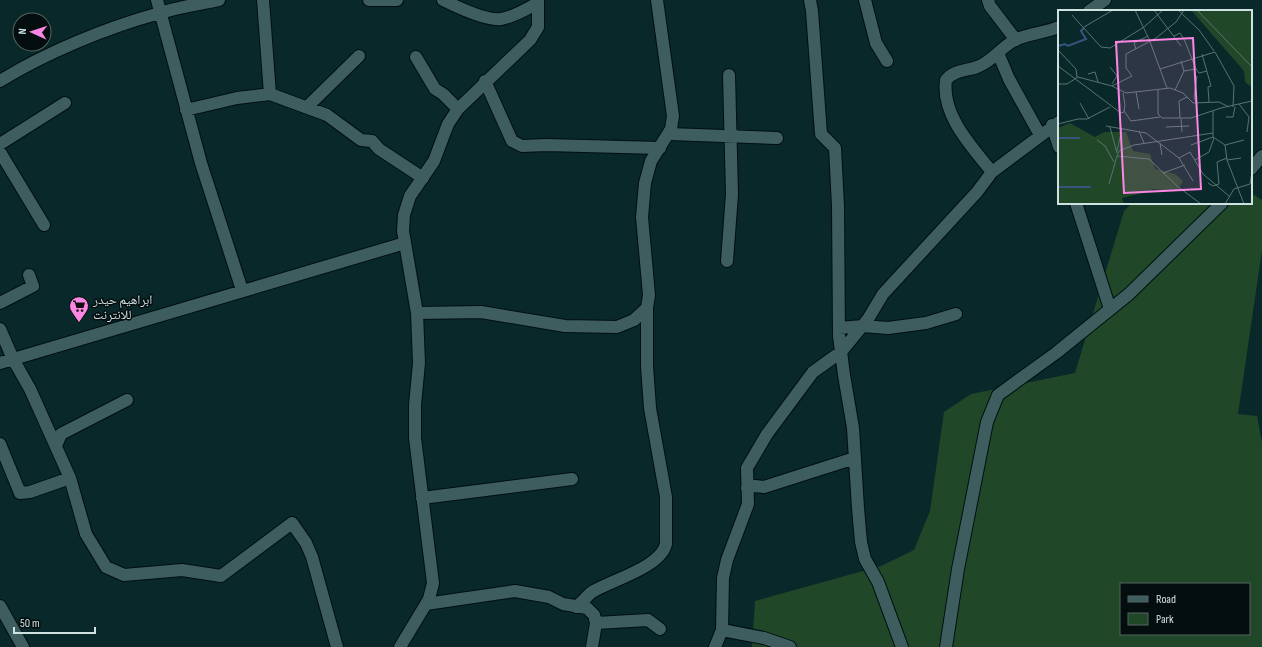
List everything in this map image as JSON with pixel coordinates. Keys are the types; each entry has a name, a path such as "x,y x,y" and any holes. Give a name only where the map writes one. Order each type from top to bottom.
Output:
{"street":[{"path":"158,0 201,163 242,290"},
{"path":"0,81 70,45 109,29 160,12 219,0"},
{"path":"263,0 270,94"},
{"path":"369,0 397,0"},
{"path":"443,0 490,19 500,19 514,16 538,2"},
{"path":"576,607 592,592 660,557 664,552 666,497 650,408 647,366 647,308 649,294 642,217 645,183 651,161 669,134 673,116 657,0"},
{"path":"810,0 813,18 821,134 835,148 838,206 839,328 841,352 853,428 858,508 865,559 878,582 902,647"},
{"path":"865,0 876,43 887,61"},
{"path":"988,0 990,6 1016,40"},
{"path":"400,647 429,599 433,583 415,438 415,405 419,363 417,313 403,231 404,215 410,196 434,161 448,124 458,109 530,40 538,27 538,2"},
{"path":"992,172 959,130 952,117 945,91 946,80 949,76 989,61 1016,40 1032,33 1058,27"},
{"path":"998,53 1009,79 1040,135"},
{"path":"307,107 359,56"},
{"path":"416,57 434,89 443,94 458,109"},
{"path":"727,262 732,194 732,136 729,74"},
{"path":"486,81 512,141 522,146 546,145 660,148"},
{"path":"186,110 236,98 270,94 327,116 361,140 372,141 380,149 423,178"},
{"path":"0,144 65,102"},
{"path":"715,647 722,630 722,578 727,560 748,504 747,468 767,434 813,372 841,352 863,326 883,294 977,192 992,172 1056,123 1058,139"},
{"path":"669,134 777,138"},
{"path":"0,152 44,225"},
{"path":"1252,168 1262,156"},
{"path":"1076,204 1110,309"},
{"path":"946,647 958,569 987,422 998,396 1129,294 1221,204"},
{"path":"0,363 242,290 405,243"},
{"path":"0,303 33,286 29,275"},
{"path":"417,313 481,312 565,326 617,327 634,320 647,308"},
{"path":"839,328 863,326 888,328 926,323 956,314"},
{"path":"0,329 13,359 30,389 70,478 86,534 106,567 124,575 182,570 221,576 292,523 306,543 312,557 337,647"},
{"path":"56,446 61,434 127,400"},
{"path":"0,444 20,493 30,492 70,478"},
{"path":"747,488 755,486 764,487 855,458"},
{"path":"422,498 572,479"},
{"path":"426,604 515,591 549,597 563,604 587,608 594,615 596,623 592,647"},
{"path":"0,606 23,647"},
{"path":"596,623 648,620 660,629"},
{"path":"722,630 764,638 790,647"}],"green space":[{"path":"1252,194 1262,200 1262,250 1238,414 1257,416 1262,443 1262,647 752,647 755,601 881,566 914,550 930,511 944,412 971,394 1075,373 1124,211 1131,204 1252,204"}],"place":[{"name":"ابراهيم حيدر للانترنت","path":"79,323"}]}
